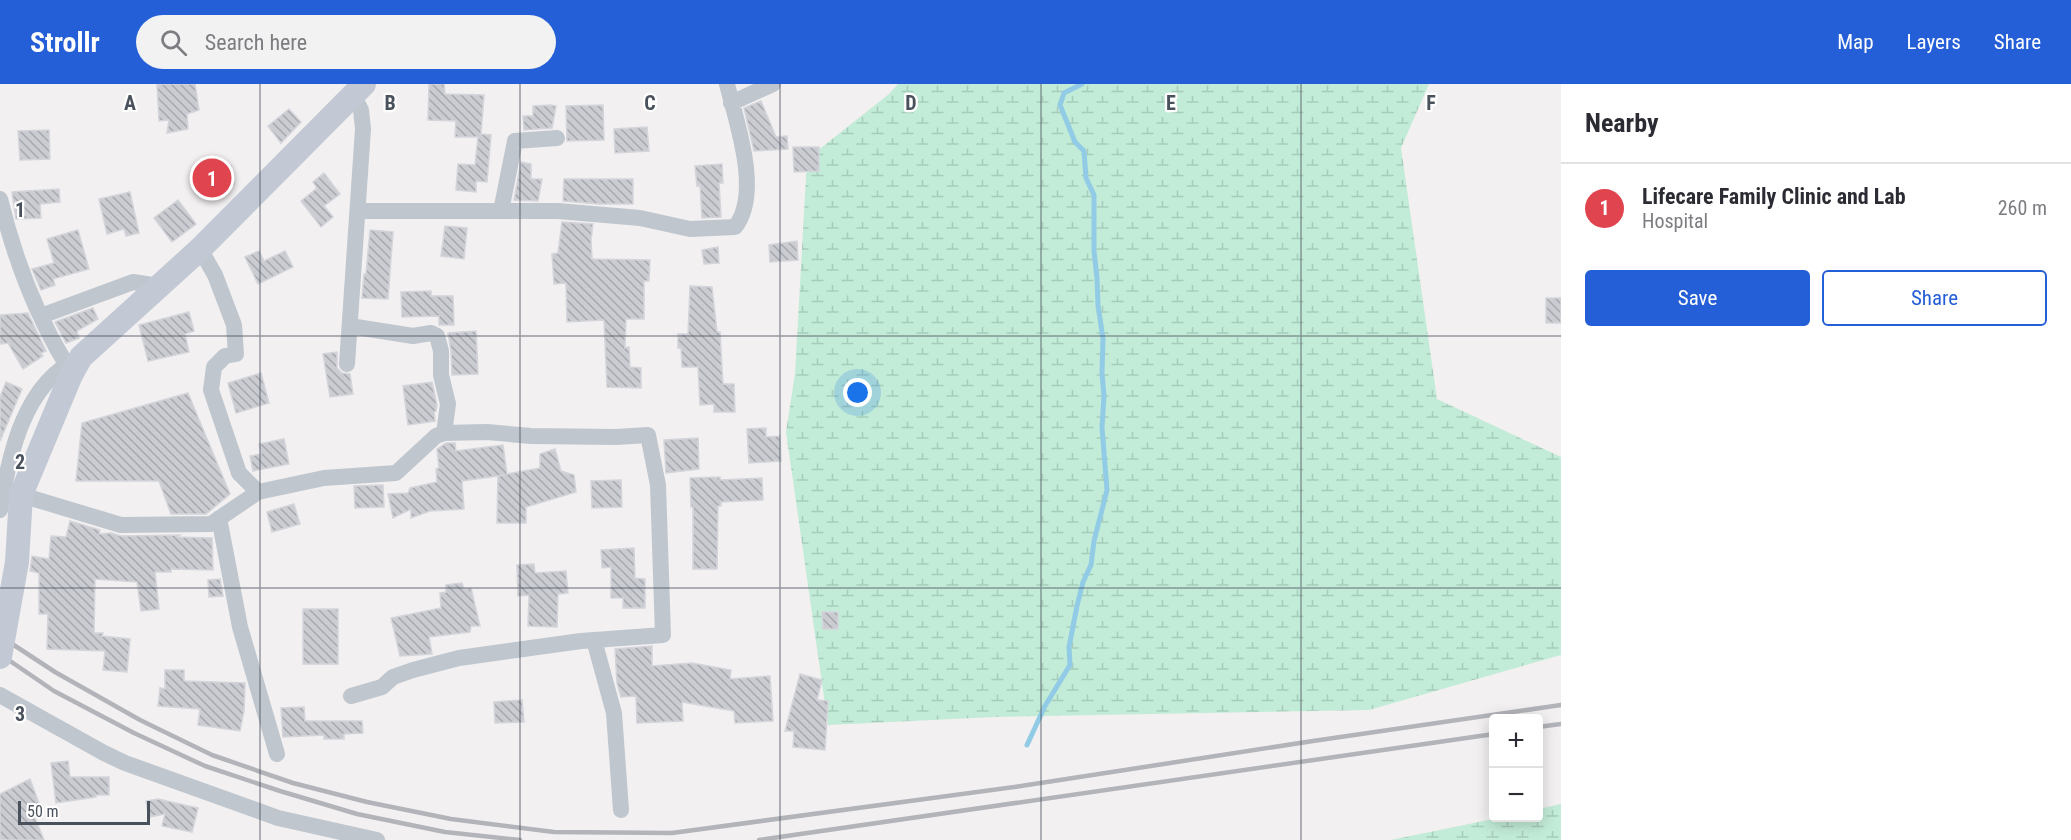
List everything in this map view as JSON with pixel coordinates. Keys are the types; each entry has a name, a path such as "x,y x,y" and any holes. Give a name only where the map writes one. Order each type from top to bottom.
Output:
{"main road":[{"path":"0,657 17,562 21,495 73,365 200,249 359,89"}],"street":[{"path":"358,211 558,211 640,218 690,229 735,227 744,206 746,176 741,142 727,84"},
{"path":"732,103 773,84"},
{"path":"347,364 363,129 359,89"},
{"path":"501,211 515,141 557,138"},
{"path":"0,199 11,242 48,334 73,365 41,390 25,417 14,441 0,510"},
{"path":"200,249 215,275 234,325 236,354 225,356 214,367 211,390 239,473 258,492"},
{"path":"41,316 133,282 159,286"},
{"path":"350,326 413,336 431,333 437,336 441,351 441,375 448,404 444,433"},
{"path":"21,495 121,525 211,524 258,492 324,478 396,473 436,436 444,433 487,432 531,436 648,435 658,485 663,635 594,640 459,658 393,677 382,687 351,696"},
{"path":"219,518 240,627 277,754"},
{"path":"594,640 614,713 621,810"},
{"path":"0,695 125,763 278,818 377,840"}],"green space":[{"path":"898,84 1429,84 1401,148 1437,399 1561,457 1561,655 1369,710 994,717 828,725 786,432 795,374 807,159 889,94"},
{"path":"1561,804 1561,840 1391,840 1489,820 1489,822 1543,822 1543,808"}],"building":[{"path":"195,84 199,110 187,114 188,129 167,133 169,120 159,121 157,85"},
{"path":"429,84 444,84 445,94 484,95 481,134 491,135 487,182 476,181 476,192 456,190 458,164 475,165 478,137 455,137 456,121 428,120"},
{"path":"761,101 776,137 787,136 788,149 754,151 744,108"},
{"path":"603,105 604,140 567,141 566,106"},
{"path":"533,106 556,106 552,128 524,130 523,116 533,116"},
{"path":"289,109 301,122 281,143 268,126"},
{"path":"647,127 649,151 615,153 614,129"},
{"path":"49,130 50,159 20,160 18,131"},
{"path":"793,147 819,147 819,171 794,172"},
{"path":"521,162 531,164 531,179 542,179 538,201 514,200"},
{"path":"722,164 723,183 719,183 721,217 702,218 700,185 697,186 695,166"},
{"path":"231,166 234,184 194,190 191,171"},
{"path":"324,173 340,194 324,206 333,217 321,227 301,201 317,188 313,182"},
{"path":"564,179 633,179 633,204 563,201"},
{"path":"59,189 60,202 40,204 41,218 16,219 12,192"},
{"path":"130,192 139,233 126,236 124,229 107,234 99,199"},
{"path":"178,200 196,224 172,242 154,218"},
{"path":"562,222 593,224 592,259 650,260 649,281 644,281 644,319 626,319 625,348 629,347 630,367 641,368 641,388 607,387 604,320 567,322 566,283 554,284 552,254 558,253"},
{"path":"445,226 467,228 464,259 441,256"},
{"path":"78,230 89,269 53,279 55,285 41,290 32,269 54,263 47,239"},
{"path":"370,230 393,232 388,299 362,298"},
{"path":"797,241 798,260 770,262 769,245"},
{"path":"718,247 719,263 704,264 702,250"},
{"path":"259,251 264,261 285,251 293,267 258,284 245,257"},
{"path":"690,286 712,287 717,332 720,332 723,384 734,384 735,412 714,412 714,404 700,405 698,367 682,367 678,334 688,334"},
{"path":"431,291 431,296 453,296 454,325 439,325 439,316 402,317 401,292"},
{"path":"1546,298 1561,298 1561,323 1546,323"},
{"path":"93,308 98,319 77,331 79,338 66,343 55,322"},
{"path":"189,312 194,331 185,334 189,352 148,361 139,325"},
{"path":"28,313 46,351 41,353 43,356 23,369 8,343 0,344 0,315"},
{"path":"476,331 478,374 452,375 448,333"},
{"path":"337,352 337,368 342,373 350,374 353,394 330,397 323,354"},
{"path":"261,373 269,403 236,413 228,383"},
{"path":"6,382 22,389 0,441 0,397"},
{"path":"432,382 437,405 434,412 435,421 408,425 403,386"},
{"path":"188,393 230,494 206,514 171,514 159,481 76,481 82,423"},
{"path":"766,428 766,437 780,436 781,461 749,463 747,429"},
{"path":"698,438 699,469 666,473 664,440"},
{"path":"284,439 289,464 253,471 250,456 261,454 259,444"},
{"path":"446,443 455,443 456,451 503,445 507,474 540,468 540,454 555,449 561,471 574,475 576,492 526,507 526,523 497,523 498,476 505,475 462,481 464,509 430,511 411,518 411,509 393,518 388,494 408,493 410,488 437,482 436,469 439,468 437,449"},
{"path":"720,477 720,480 762,478 763,500 721,502 721,506 718,506 717,569 693,569 693,507 691,507 690,478"},
{"path":"621,480 622,507 592,508 591,481"},
{"path":"383,485 384,507 355,508 354,486"},
{"path":"294,504 300,524 272,532 267,512"},
{"path":"70,521 100,530 99,534 180,535 177,537 212,538 213,570 171,569 171,572 155,572 159,609 141,611 137,582 95,579 94,633 130,639 127,672 103,670 105,651 47,649 48,614 39,614 39,573 30,571 32,556 49,559 51,536 66,537"},
{"path":"634,548 635,578 645,579 645,608 623,608 623,598 611,598 611,567 602,568 601,550"},
{"path":"534,564 535,573 566,571 568,593 558,594 557,627 528,626 529,595 518,596 517,565"},
{"path":"220,579 223,596 209,597 208,580"},
{"path":"462,583 464,589 471,588 480,626 471,626 470,632 429,637 432,654 400,656 391,618 441,608 440,593 446,592 446,585"},
{"path":"303,609 338,609 338,664 303,664"},
{"path":"822,612 838,612 838,629 823,629"},
{"path":"652,646 652,666 692,663 731,670 730,679 770,676 773,721 735,723 734,711 682,702 683,721 637,723 636,696 621,697 617,683 615,649"},
{"path":"165,670 184,670 184,681 245,683 244,711 240,731 198,725 200,709 158,706 160,688 165,689"},
{"path":"800,674 822,680 817,700 828,701 825,750 793,747 794,731 785,731"},
{"path":"522,700 524,722 495,723 494,702"},
{"path":"304,707 305,721 362,721 363,733 344,734 344,739 324,739 324,735 283,737 281,708"},
{"path":"68,761 70,777 109,777 109,795 96,795 96,797 56,803 51,763"},
{"path":"30,779 40,806 31,808 44,840 0,840 0,794"},
{"path":"158,799 198,808 192,832 162,826 165,814 149,817 146,801"}],"waterway":[{"path":"1027,745 1045,706 1070,665 1069,647 1077,606 1083,582 1091,565 1094,541 1107,490 1102,427 1103,339 1094,251 1094,195 1086,178 1084,151 1075,142 1060,105 1064,93 1082,84"}],"railway":[{"path":"0,636 55,672 140,720 212,755 293,783 367,802 451,819 554,832 672,833 1021,786 1561,705"},
{"path":"0,654 54,691 134,733 205,766 357,814 445,832 520,840"},
{"path":"1543,726 1561,724"},
{"path":"759,840 1489,735"}],"place":[{"name":"Lifecare Family Clinic and Lab","path":"212,178"}]}
